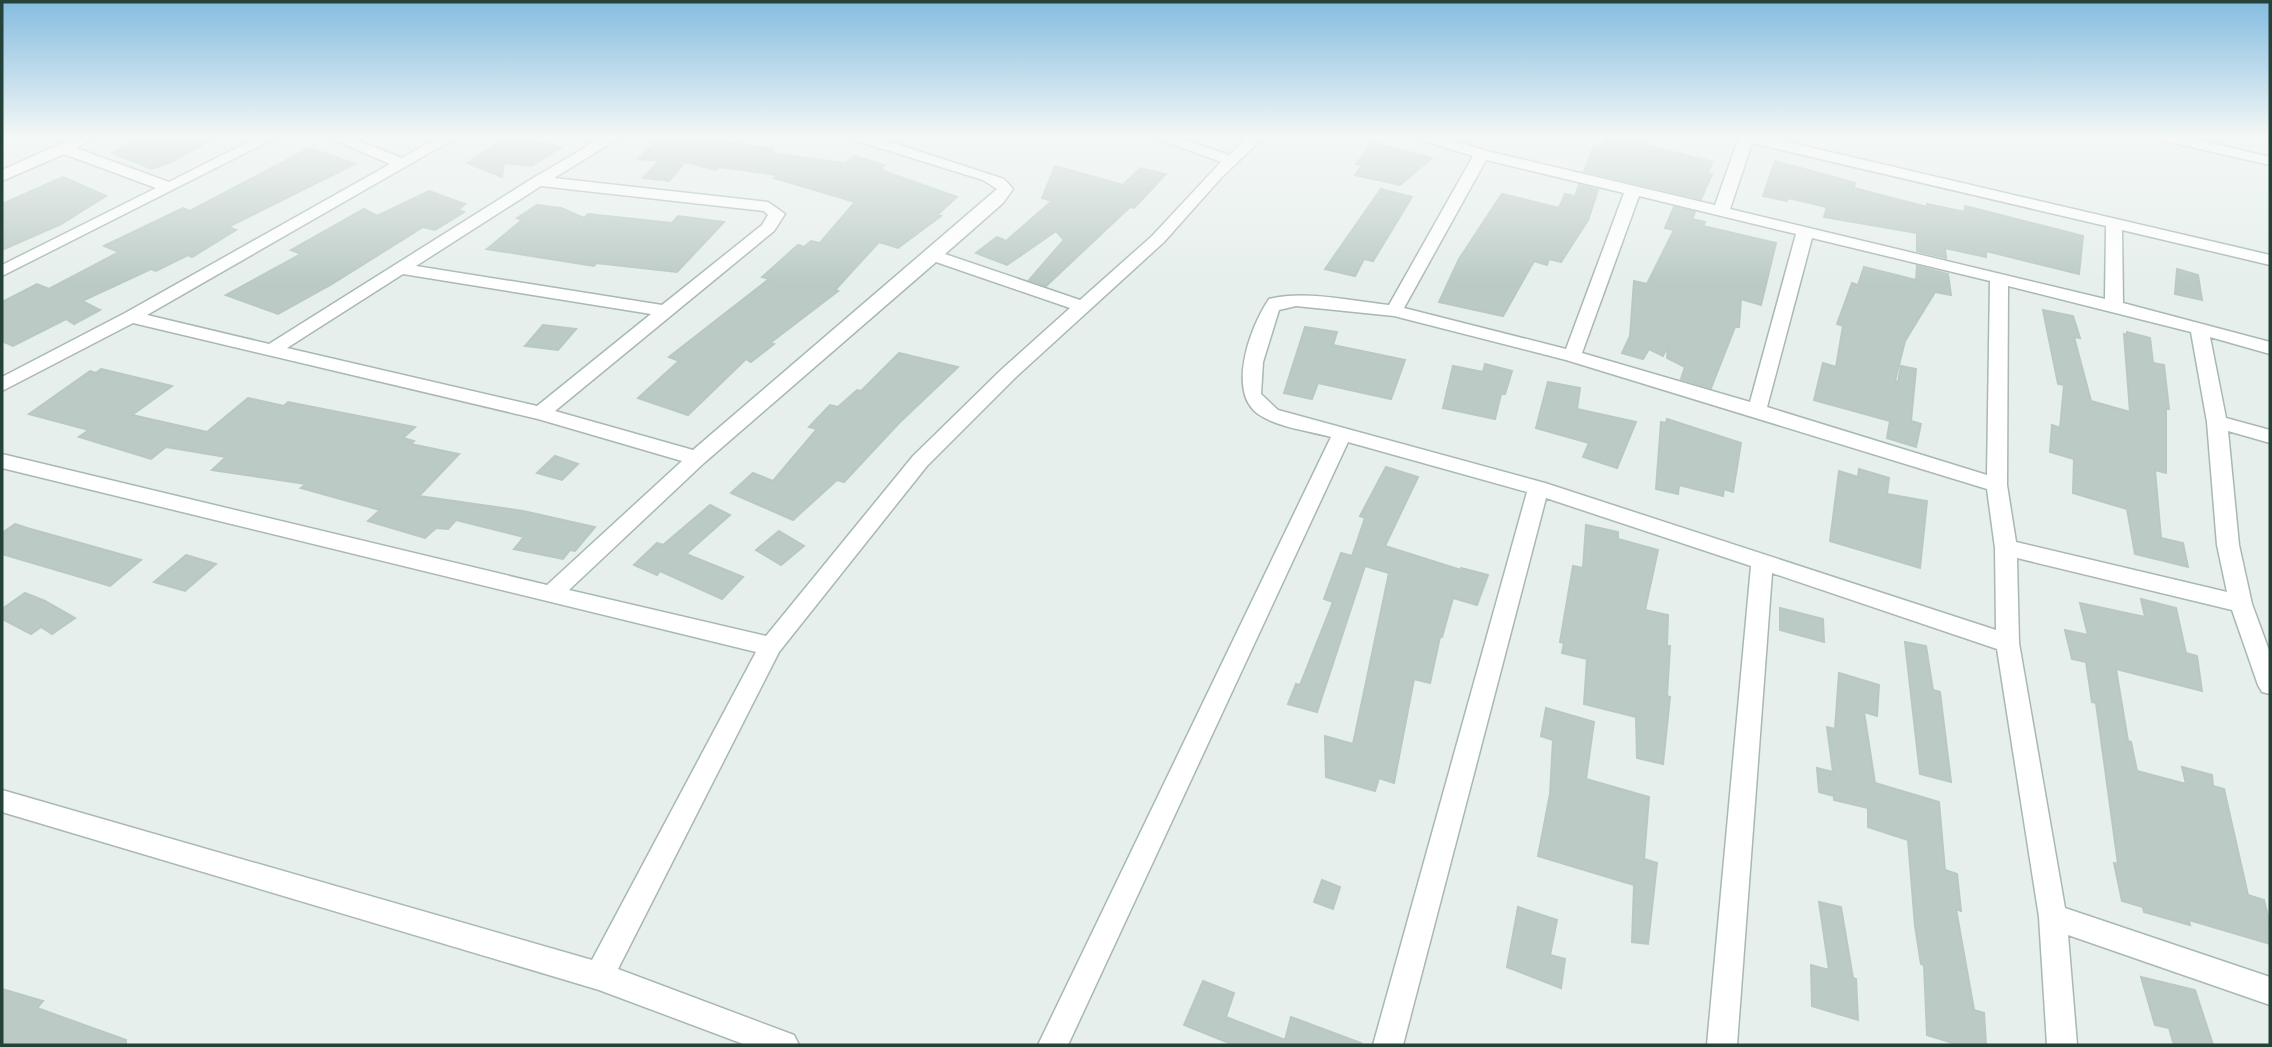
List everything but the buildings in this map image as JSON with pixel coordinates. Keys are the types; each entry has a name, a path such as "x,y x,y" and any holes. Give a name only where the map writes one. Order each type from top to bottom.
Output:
{"street":[{"path":"2,385 131,317 364,186"},
{"path":"273,349 530,186"},
{"path":"540,413 768,228 778,214 768,207 581,186"},
{"path":"550,595 697,458 997,200 1005,188 1002,186"},
{"path":"598,976 771,646 920,461 1009,373 1158,239 1207,186"},
{"path":"1394,311 1464,186"},
{"path":"1616,186 2114,306 2270,348"},
{"path":"1721,211 1730,186"},
{"path":"1958,186 2270,260"},
{"path":"2,271 169,187"},
{"path":"1572,356 1633,190"},
{"path":"2114,222 2114,306"},
{"path":"1757,410 1805,233"},
{"path":"933,255 1083,307"},
{"path":"398,268 666,311"},
{"path":"1999,279 1997,485 2006,548 2008,643 2053,917 2062,1045"},
{"path":"1997,485 1572,356 1394,311 1283,301 1275,303 1266,318 1251,379 1251,392 1255,400 1271,414 1538,488 2008,643"},
{"path":"131,317 540,413 697,458"},
{"path":"2199,329 2217,422 2228,545 2241,604 2270,685"},
{"path":"2217,422 2270,436"},
{"path":"1053,1045 1343,432"},
{"path":"2,461 550,595 771,646"},
{"path":"1388,1045 1538,488"},
{"path":"2006,548 2241,604"},
{"path":"1722,1045 1762,562"},
{"path":"2,801 598,976 784,1045"},
{"path":"2053,917 2270,991"}]}
